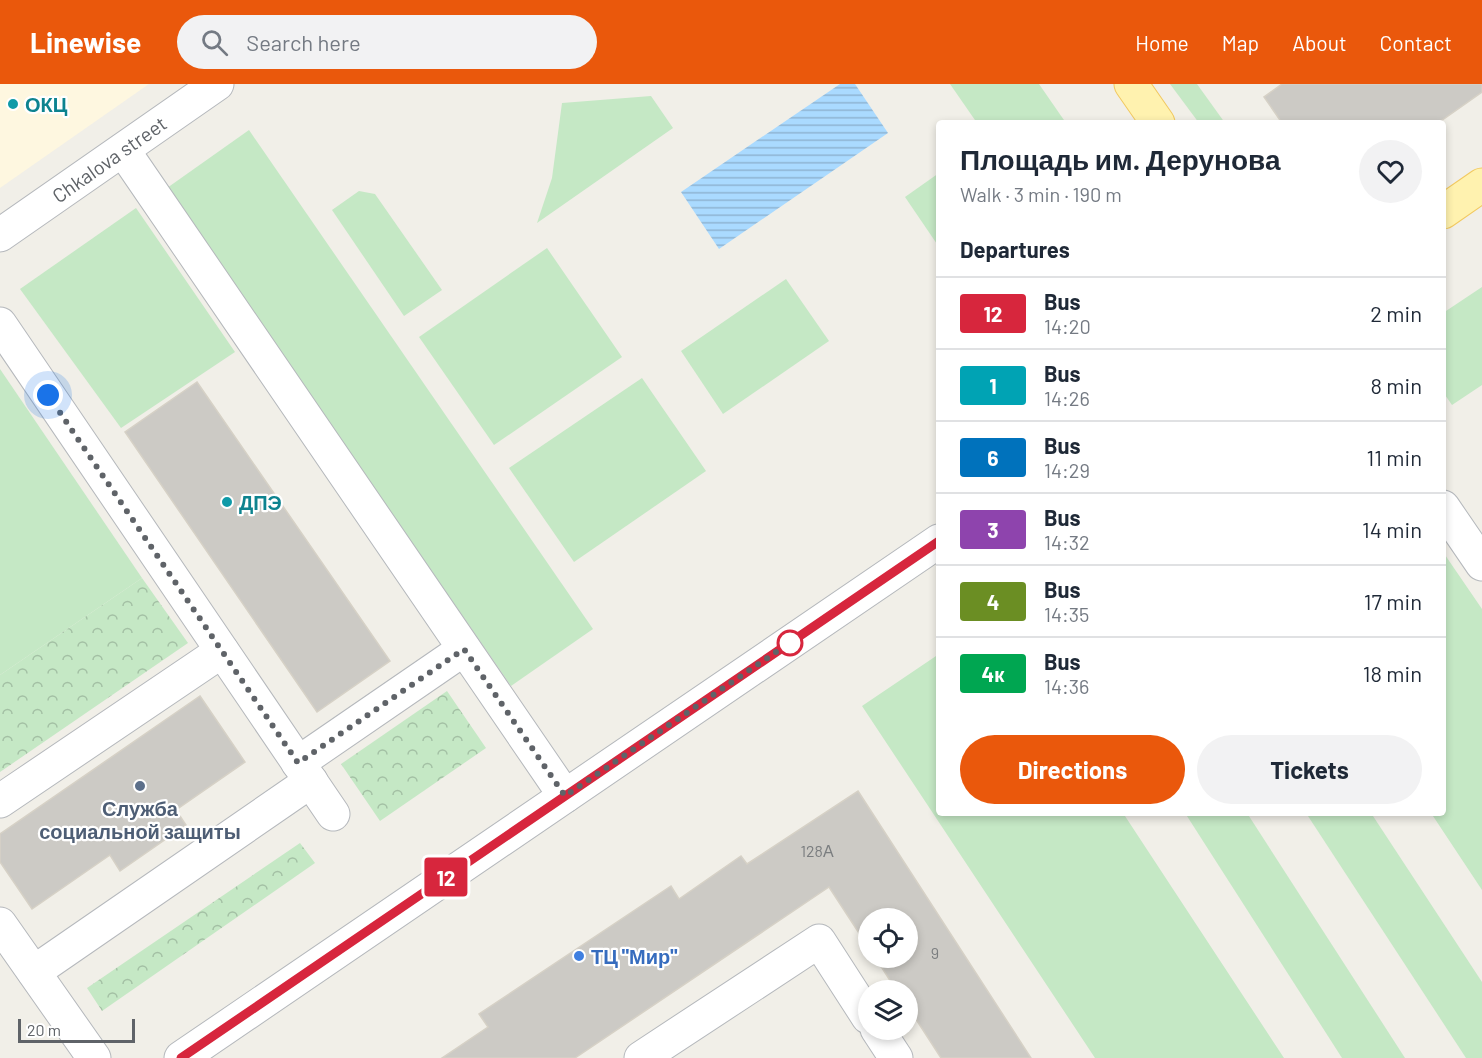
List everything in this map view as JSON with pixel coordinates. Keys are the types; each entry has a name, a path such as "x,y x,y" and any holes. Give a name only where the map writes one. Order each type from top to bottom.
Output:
{"main road":[{"path":"1131,84 1156,120"},
{"path":"1446,210 1482,185"}],"street":[{"name":"Chkalova street","path":"0,235 217,84"},
{"path":"123,150 565,796"},
{"path":"0,324 333,814"},
{"path":"1446,511 1482,564"},
{"path":"181,1058 936,543"},
{"path":"34,972 305,772 464,649"},
{"path":"0,801 222,651"},
{"path":"0,924 94,1058"},
{"path":"641,1058 819,941 858,1001"},
{"path":"884,1040 896,1058"}],"shaded area":[{"path":"0,84 149,84 0,188"}],"green space":[{"path":"950,84 1039,84 1064,120 975,120"},
{"path":"1170,84 1197,84 1223,120 1197,120"},
{"path":"651,96 673,128 537,223 552,178 562,103"},
{"path":"249,130 593,629 511,686 167,188"},
{"path":"936,175 936,243 905,197"},
{"path":"359,191 375,194 442,290 404,316 332,210"},
{"path":"136,208 235,352 121,428 20,289"},
{"path":"547,248 622,357 494,445 419,337"},
{"path":"786,279 829,341 723,414 681,351"},
{"path":"1482,287 1482,385 1452,405 1446,396 1446,311"},
{"path":"0,369 142,578 0,675"},
{"path":"642,378 706,471 574,562 509,468"},
{"path":"1446,556 1482,609 1482,890 1433,816 1446,816"},
{"path":"142,578 188,643 0,772 0,675"},
{"path":"936,656 936,816 1125,816 1284,1058 1095,1058 862,706"},
{"path":"447,691 486,748 380,821 341,764"},
{"path":"1187,816 1249,816 1405,1058 1342,1058"},
{"path":"1308,816 1373,816 1482,982 1482,1058 1466,1058"},
{"path":"300,843 315,863 102,1011 87,988"}],"water":[{"path":"840,84 855,84 888,133 719,249 681,192"}],"building":[{"path":"1282,84 1482,84 1482,92 1442,120 1280,120 1264,97"},
{"name":"ДПЭ","path":"197,382 390,661 317,712 125,432"},
{"name":"Служба социальной защиты","path":"200,696 245,762 176,810 186,825 120,871 110,855 32,909 0,862 0,834"},
{"path":"858,791 1031,1058 941,1058 918,1022 918,980 890,980 882,968 918,968 918,908 858,908 858,932 829,887 575,1058 442,1058 488,1027 479,1014 671,886 679,899 741,856 747,864"}],"bus line":[{"name":"12","path":"181,1058 936,543"}],"place":[{"name":"ОКЦ","path":"13,104"},
{"name":"ДПЭ","path":"227,502"},
{"name":"Служба социальной защиты","path":"140,786"},
{"name":"ТЦ \"Мир\"","path":"579,956"}],"route":[{"path":"48,395 298,763 464,649 565,796 798,637 790,643"}]}
